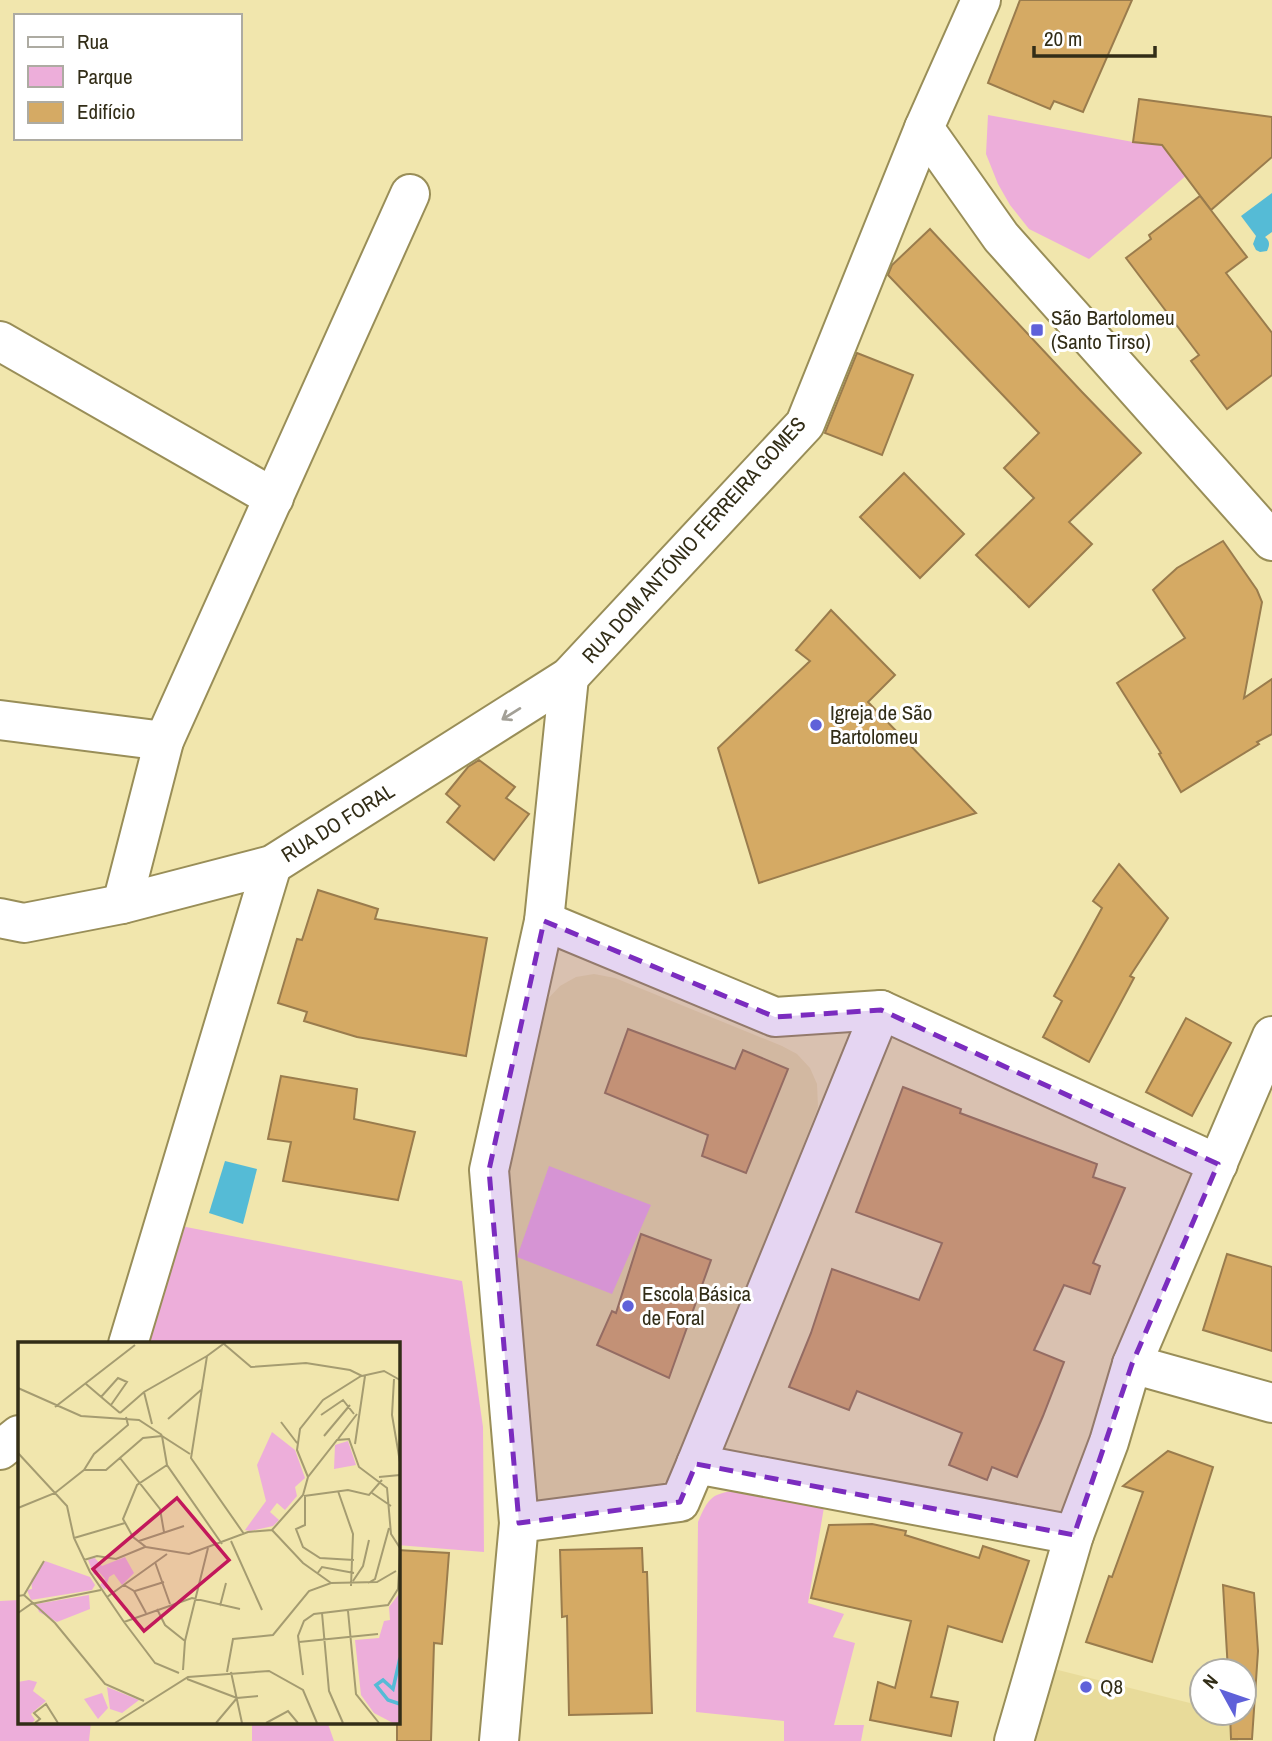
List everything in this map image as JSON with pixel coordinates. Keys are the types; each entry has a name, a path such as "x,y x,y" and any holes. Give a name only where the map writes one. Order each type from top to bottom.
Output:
{"street":[{"name":"RUA DOM ANTÓNIO FERREIRA GOMES","path":"569,677 805,424 924,128 981,0"},
{"path":"924,128 1001,237 1272,541"},
{"path":"122,904 164,741 410,194"},
{"path":"0,341 274,498"},
{"path":"499,1741 519,1523 489,1170 544,921 569,677"},
{"name":"RUA DO FORAL","path":"0,919 24,923 122,904 272,864 569,677"},
{"path":"0,720 164,741"},
{"path":"129,1342 272,864"},
{"path":"544,921 775,1017 881,1010 1218,1164"},
{"path":"519,1523 680,1502 881,1010"},
{"path":"1014,1741 1074,1535 1109,1441 1132,1364 1272,1036"},
{"path":"1132,1364 1272,1403"},
{"path":"0,1450 18,1436"},
{"path":"696,1464 1074,1535"}],"highlighted area":[{"path":"544,921 775,1017 881,1010 1218,1164 1132,1364 1074,1535 696,1464 680,1502 519,1523 489,1170"}],"shaded area":[{"name":"Escola Básica de Foral","path":"594,974 615,978 797,1054 810,1068 817,1084 818,1107 679,1465 663,1484 646,1492 553,1505 528,1495 507,1157 544,1003 560,986 576,977"},
{"name":"Q8","path":"1050,1668 1188,1702 1188,1727 1239,1727 1238,1741 1031,1741"}],"green space":[{"path":"988,115 1133,142 1216,150 1089,259 1029,229 1010,205 986,154"},
{"path":"549,1166 651,1205 612,1294 517,1257"},
{"path":"176,1225 462,1281 483,1427 484,1552 399,1545 399,1342 139,1342"},
{"path":"738,1490 824,1507 808,1603 844,1614 833,1637 855,1643 834,1725 864,1725 861,1741 784,1741 784,1721 696,1712 698,1522 712,1498"},
{"path":"18,1600 18,1724 91,1724 89,1741 0,1741 0,1601"},
{"path":"252,1724 328,1724 334,1741 252,1741"}],"water":[{"path":"1272,193 1272,232 1265,237 1269,247 1267,251 1260,252 1253,244 1256,236 1241,216"},
{"path":"225,1161 257,1169 243,1224 209,1213"}],"building":[{"path":"1020,0 1132,0 1083,112 1054,101 1050,109 988,83"},
{"path":"1139,99 1272,117 1272,157 1211,210 1162,145 1133,142"},
{"path":"1200,196 1247,257 1226,273 1272,333 1272,375 1227,409 1191,361 1199,355 1126,258 1151,239 1149,235"},
{"path":"930,229 1141,453 1069,522 1092,544 1029,607 976,555 1034,498 1004,468 1039,433 888,275 892,265"},
{"path":"857,353 913,375 882,455 825,433"},
{"path":"904,473 964,534 920,578 860,517"},
{"path":"1223,541 1257,590 1262,602 1244,698 1272,679 1272,734 1181,792 1159,754 1161,753 1117,683 1185,638 1153,590 1177,568"},
{"name":"Igreja de São Bartolomeu","path":"831,610 895,675 868,702 976,813 759,883 718,748 810,661 796,650"},
{"path":"479,760 515,787 506,798 529,814 494,860 447,822 460,806 446,794 468,767"},
{"path":"1119,864 1168,918 1130,976 1134,978 1089,1062 1043,1037 1062,1001 1054,996 1102,908 1093,901"},
{"path":"318,890 378,909 375,919 487,938 466,1056 357,1037 304,1021 307,1012 278,1003 297,939 302,940"},
{"path":"1186,1018 1231,1043 1192,1116 1146,1092"},
{"path":"628,1029 735,1069 743,1050 788,1069 746,1173 702,1156 708,1135 605,1093"},
{"path":"281,1076 357,1089 354,1119 415,1132 398,1200 283,1181 291,1142 268,1139"},
{"path":"903,1087 961,1109 960,1113 1097,1164 1093,1177 1125,1188 1093,1263 1100,1266 1090,1294 1064,1285 1034,1350 1064,1362 1017,1477 992,1467 987,1480 949,1465 962,1433 857,1391 849,1410 789,1387 811,1333 832,1269 919,1300 942,1243 856,1212"},
{"path":"641,1234 711,1260 669,1378 597,1345 612,1311 616,1313"},
{"path":"1227,1254 1272,1267 1272,1351 1203,1330"},
{"path":"1168,1451 1213,1467 1152,1662 1086,1642 1143,1492 1123,1486"},
{"path":"872,1524 906,1531 905,1535 979,1558 983,1546 1029,1561 1002,1642 948,1626 931,1697 958,1702 951,1736 870,1720 878,1682 895,1688 911,1621 811,1598 829,1525"},
{"path":"642,1548 643,1572 647,1572 652,1713 569,1715 567,1616 562,1617 560,1550"},
{"path":"399,1550 449,1553 442,1644 434,1643 431,1741 397,1741"},
{"path":"1223,1585 1254,1593 1258,1651 1258,1657 1227,1657"},
{"path":"1231,1727 1253,1727 1252,1739 1231,1739"}],"place":[{"name":"São Bartolomeu (Santo Tirso)","path":"1037,330"},
{"name":"Igreja de São Bartolomeu","path":"816,725"},
{"name":"Escola Básica de Foral","path":"628,1306"},
{"name":"Q8","path":"1086,1687"}]}
